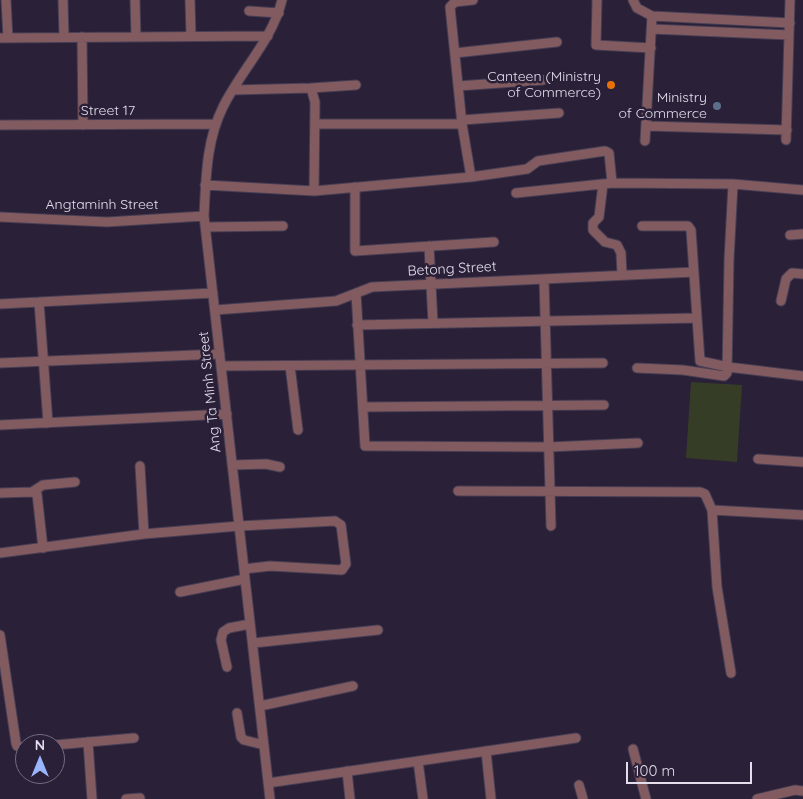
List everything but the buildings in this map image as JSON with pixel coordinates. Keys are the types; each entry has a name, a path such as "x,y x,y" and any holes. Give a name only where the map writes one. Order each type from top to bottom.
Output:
{"street":[{"path":"6,0 4,38 268,36"},
{"path":"63,0 64,37"},
{"path":"136,0 136,37"},
{"path":"190,0 191,36"},
{"name":"Ang Ta Minh Street","path":"270,799 204,216 209,148 215,124 233,90 268,36 279,13 282,0"},
{"path":"470,177 462,122 450,6 456,2 473,0"},
{"path":"597,0 596,45 651,48"},
{"path":"633,0 637,8 652,16 790,23"},
{"path":"786,140 790,0"},
{"path":"249,11 279,13"},
{"path":"645,141 652,16"},
{"path":"652,30 789,35"},
{"path":"82,37 82,125"},
{"path":"456,53 557,42"},
{"path":"458,86 543,80"},
{"path":"233,90 356,85"},
{"path":"311,88 315,102 314,191"},
{"path":"315,124 462,122 559,112"},
{"name":"Street 17","path":"0,125 215,124"},
{"path":"646,126 787,130"},
{"path":"205,186 314,191 470,177 527,169 538,161 605,151 609,153 607,184 599,217 593,223 593,230 605,242 617,245 621,253 622,275"},
{"path":"516,193 607,184 733,184 803,190"},
{"path":"637,368 683,370 724,376 727,374 729,260 733,184"},
{"path":"355,187 355,251 494,242"},
{"name":"Angtaminh Street","path":"0,217 107,222 204,216"},
{"path":"206,227 283,226"},
{"path":"642,226 690,228 700,361 728,367 803,376"},
{"path":"790,235 803,234"},
{"path":"429,246 433,323"},
{"name":"Betong Street","path":"215,310 336,301 372,286 694,272"},
{"path":"781,300 786,279 792,273 803,274"},
{"path":"544,279 551,526"},
{"path":"0,304 213,293"},
{"path":"356,293 364,444 369,448 549,447 638,443"},
{"path":"39,302 48,423"},
{"path":"357,325 698,318"},
{"path":"0,363 220,354"},
{"path":"221,366 361,367 604,363"},
{"path":"290,366 298,430"},
{"path":"363,407 604,405"},
{"path":"0,425 227,414"},
{"path":"758,460 803,462"},
{"path":"232,466 266,464 280,467"},
{"path":"140,466 144,534"},
{"path":"32,492 42,485 75,482"},
{"path":"458,491 700,492 704,494 712,510 717,588 731,673"},
{"path":"0,493 32,492 37,494 43,548"},
{"path":"712,510 803,515"},
{"path":"0,553 144,534 239,526 338,522 346,564 342,570 270,566 180,592"},
{"path":"226,667 222,632 229,628 250,624"},
{"path":"252,643 378,630"},
{"path":"0,635 4,688 17,734"},
{"path":"260,706 353,686"},
{"path":"237,713 241,737 244,740 264,745"},
{"path":"65,744 134,738"},
{"path":"268,783 576,738"},
{"path":"88,742 92,799"},
{"path":"633,749 646,799"},
{"path":"486,751 491,799"},
{"path":"418,762 423,799"},
{"path":"347,771 350,799"},
{"path":"579,785 583,799"},
{"path":"757,799 795,790 803,791"},
{"path":"126,799 140,798"}],"green space":[{"path":"691,382 742,385 737,462 686,458"}],"place":[{"name":"Canteen (Ministry of Commerce)","path":"611,85"},
{"name":"Ministry of Commerce","path":"717,106"}]}
